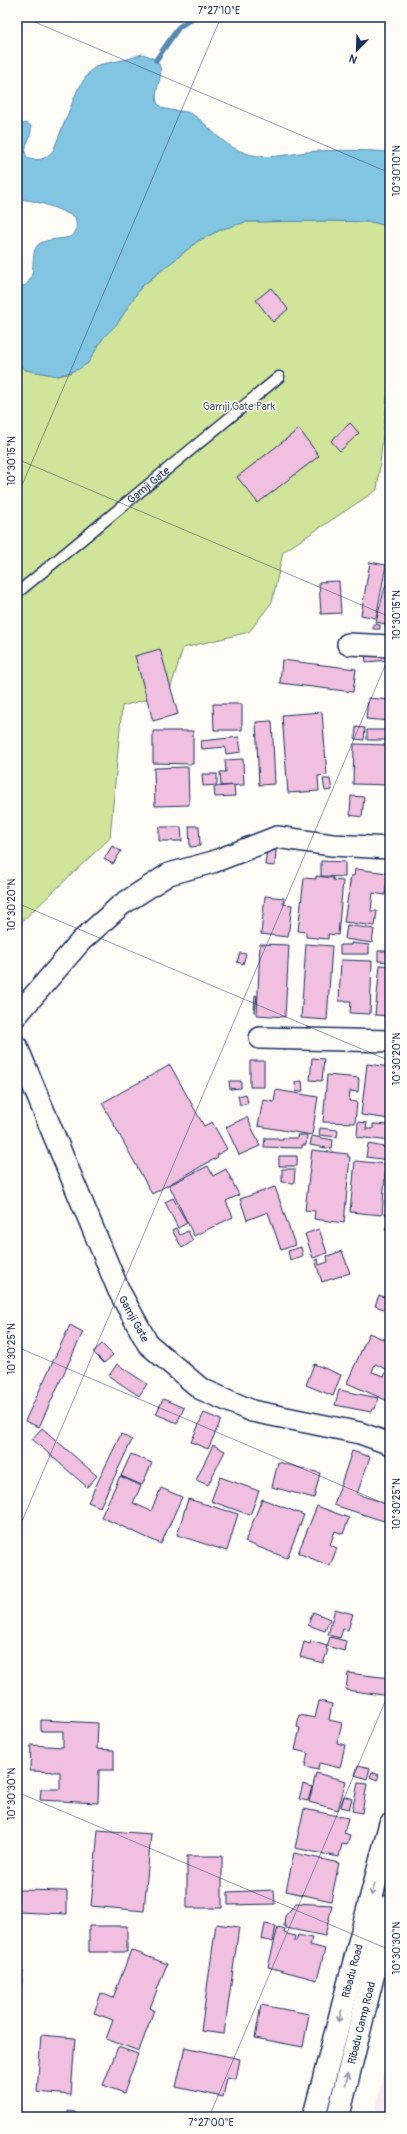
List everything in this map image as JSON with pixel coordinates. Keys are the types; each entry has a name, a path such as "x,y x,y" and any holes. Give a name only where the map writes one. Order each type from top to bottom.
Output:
{"main road":[{"name":"Ribadu Road","path":"314,2117 390,1825"},
{"name":"Ribadu Camp Road","path":"338,2117 390,1906"}],"street":[{"path":"348,644 390,646"},
{"path":"17,1015 81,941 121,905 169,874 213,862 277,837 332,846 390,848"},
{"path":"260,1038 390,1041"},
{"name":"Gamji Gate","path":"17,1047 119,1291 148,1344 201,1389 252,1410 360,1433 390,1444"}],"lane":[{"name":"Gamji Gate","path":"17,593 279,377"}],"shaded area":[{"path":"390,2043 390,2117 374,2117"}],"green space":[{"name":"Gamji Gate Park","path":"245,222 372,222 390,227 390,373 377,490 283,552 272,602 249,632 183,648 169,693 122,706 110,838 17,926 17,364 26,370 58,376 68,374 88,363 103,338 117,324 141,287 198,241 222,229"}],"water":[{"path":"142,54 153,58 161,70 156,98 161,107 192,114 228,145 245,153 266,157 317,151 354,150 390,152 390,227 372,222 246,222 222,229 198,241 141,287 117,324 103,338 88,363 79,369 58,376 26,370 17,364 17,284 24,286 31,277 34,253 39,244 73,236 76,225 75,217 47,205 17,199 17,126 26,123 31,126 25,150 27,158 38,160 44,158 53,151 77,91 89,72 98,65 128,59"}],"building":[{"path":"271,288 288,309 273,322 256,300"},
{"path":"350,423 359,433 340,451 331,441"},
{"path":"299,429 319,456 258,503 237,477"},
{"path":"370,562 386,565 376,618 361,615"},
{"path":"390,568 390,625 376,622"},
{"path":"339,581 341,613 321,614 319,582"},
{"path":"373,624 380,625 380,629 373,629"},
{"path":"160,649 178,714 153,721 135,656"},
{"path":"389,651 390,660 366,662 365,653"},
{"path":"282,660 356,669 353,692 280,683"},
{"path":"368,698 390,700 390,721 366,719"},
{"path":"213,704 242,704 242,730 214,730"},
{"path":"322,712 327,775 318,776 319,791 288,793 282,715"},
{"path":"272,721 275,784 259,785 256,722"},
{"path":"356,727 365,728 364,740 355,739"},
{"path":"367,730 388,730 388,740 367,740"},
{"path":"153,731 193,731 193,764 153,763"},
{"path":"239,737 241,752 226,754 225,747 202,749 201,741"},
{"path":"354,744 390,745 390,785 353,784"},
{"path":"243,759 244,785 221,786 220,772 226,772 225,760"},
{"path":"188,767 189,805 155,806 154,768"},
{"path":"202,774 217,774 217,785 203,786"},
{"path":"323,779 330,779 332,790 325,791"},
{"path":"234,785 235,796 215,797 214,787"},
{"path":"351,796 364,797 362,817 350,815"},
{"path":"189,826 199,826 200,846 190,847"},
{"path":"159,827 181,827 182,841 159,841"},
{"path":"112,846 121,851 113,864 104,859"},
{"path":"267,849 276,849 275,866 265,865"},
{"path":"321,861 345,862 345,877 321,876"},
{"path":"355,869 388,873 385,895 373,893 371,911 377,911 375,926 344,922 351,876 354,876"},
{"path":"316,876 343,881 338,935 328,934 328,939 306,937 306,932 298,931 304,878 316,879"},
{"path":"265,896 284,898 283,904 292,905 288,937 261,934"},
{"path":"347,925 374,929 372,943 345,939"},
{"path":"351,943 369,945 369,954 340,954 340,945 351,945"},
{"path":"260,944 289,945 285,1017 257,1015"},
{"path":"306,944 332,946 327,1020 301,1018"},
{"path":"378,951 390,951 390,962 378,961"},
{"path":"240,953 246,954 243,964 237,962"},
{"path":"341,960 372,961 370,1014 350,1013 351,1001 339,1001"},
{"path":"380,965 390,966 390,1016 375,1015"},
{"path":"255,995 257,996 254,1012"},
{"path":"312,1058 324,1059 322,1081 310,1080"},
{"path":"250,1061 264,1061 264,1087 250,1087"},
{"path":"367,1064 390,1067 390,1119 361,1115"},
{"path":"170,1065 204,1126 212,1122 227,1149 217,1155 218,1157 152,1194 102,1103"},
{"path":"327,1075 359,1078 358,1092 350,1091 349,1101 357,1102 355,1123 323,1122"},
{"path":"229,1081 241,1081 241,1088 230,1089"},
{"path":"302,1081 303,1091 296,1092 295,1082"},
{"path":"276,1090 318,1097 312,1135 258,1126 263,1100 274,1102"},
{"path":"246,1094 248,1103 240,1105 238,1096"},
{"path":"247,1117 260,1146 239,1155 226,1127"},
{"path":"358,1122 367,1123 366,1129 373,1129 373,1124 390,1125 390,1141 357,1137"},
{"path":"320,1128 338,1130 337,1137 319,1135"},
{"path":"297,1135 307,1135 306,1145 302,1145 302,1148 264,1147 265,1138 278,1138 278,1140 283,1140 282,1138 298,1138"},
{"path":"312,1136 333,1140 332,1149 310,1145"},
{"path":"368,1144 390,1148 389,1160 366,1157"},
{"path":"312,1150 348,1154 348,1157 350,1157 344,1223 314,1219 315,1211 305,1210"},
{"path":"279,1156 297,1156 297,1166 279,1166"},
{"path":"355,1161 386,1164 382,1215 350,1212"},
{"path":"208,1166 213,1176 226,1169 239,1195 226,1201 233,1217 194,1236 169,1185"},
{"path":"282,1169 295,1169 294,1183 282,1182"},
{"path":"275,1187 295,1245 281,1250 268,1212 247,1220 240,1199"},
{"path":"390,1196 390,1216 385,1214"},
{"path":"173,1198 187,1223 178,1228 165,1202"},
{"path":"390,1219 390,1232 385,1230"},
{"path":"176,1228 180,1235 188,1231 193,1241 182,1248 172,1230"},
{"path":"319,1229 327,1253 313,1258 305,1234"},
{"path":"301,1247 303,1256 290,1260 288,1251"},
{"path":"342,1251 350,1273 322,1282 315,1260 318,1259 319,1265 328,1262 327,1256"},
{"path":"379,1295 390,1299 390,1311 375,1306"},
{"path":"70,1325 83,1332 39,1427 25,1421"},
{"path":"369,1333 390,1342 390,1402 347,1383","holes":["375,1364 388,1370 384,1376 372,1372"]},
{"path":"102,1344 113,1355 104,1363 93,1352"},
{"path":"117,1364 147,1384 139,1396 109,1376"},
{"path":"314,1364 341,1375 333,1396 306,1385"},
{"path":"339,1390 378,1398 375,1409 372,1409 371,1412 335,1405"},
{"path":"163,1399 184,1408 177,1423 156,1414"},
{"path":"204,1413 221,1420 208,1449 191,1442"},
{"path":"42,1428 97,1476 87,1487 32,1439"},
{"path":"121,1434 132,1440 100,1507 88,1502"},
{"path":"213,1445 225,1451 208,1485 196,1480"},
{"path":"352,1451 370,1457 357,1494 390,1505 390,1523 334,1505"},
{"path":"131,1454 152,1463 142,1485 121,1476"},
{"path":"278,1462 320,1473 314,1498 272,1487"},
{"path":"120,1476 141,1486 133,1503 151,1511 161,1488 182,1497 161,1544 101,1517"},
{"path":"220,1477 259,1491 250,1515 211,1501"},
{"path":"188,1499 238,1514 227,1551 177,1535"},
{"path":"262,1499 304,1515 287,1558 245,1542"},
{"path":"317,1506 349,1518 343,1534 335,1531 330,1545 337,1548 330,1566 298,1553"},
{"path":"335,1609 353,1614 348,1630 343,1629 340,1638 328,1635"},
{"path":"313,1612 330,1619 325,1631 308,1625"},
{"path":"330,1637 346,1641 344,1651 327,1646"},
{"path":"311,1641 327,1646 326,1649 328,1650 323,1663 300,1657 304,1642 310,1644"},
{"path":"348,1673 390,1678 390,1696 346,1690"},
{"path":"319,1701 332,1704 329,1720 342,1723 337,1743 345,1745 340,1768 319,1763 318,1770 305,1767 308,1753 295,1750 300,1728 297,1727 299,1715 315,1718"},
{"path":"41,1720 98,1723 97,1749 114,1750 114,1770 99,1770 98,1803 40,1800 41,1789 60,1789 60,1772 30,1771 31,1745 63,1747 63,1731 41,1731"},
{"path":"358,1765 370,1768 367,1779 355,1775"},
{"path":"372,1772 379,1775 377,1780 370,1777"},
{"path":"316,1773 346,1781 338,1810 309,1802"},
{"path":"358,1783 367,1784 362,1813 352,1811"},
{"path":"303,1784 312,1787 308,1801 299,1799"},
{"path":"344,1796 352,1799 349,1809 341,1807"},
{"path":"304,1809 348,1818 344,1833 350,1835 347,1845 342,1844 339,1857 295,1848"},
{"path":"98,1830 151,1834 144,1911 91,1906"},
{"path":"294,1853 339,1863 331,1901 286,1891"},
{"path":"187,1856 222,1856 222,1908 187,1908"},
{"path":"17,1890 67,1891 67,1914 17,1912"},
{"path":"274,1890 275,1904 228,1905 228,1892"},
{"path":"296,1903 332,1905 325,1936 286,1928 286,1926 284,1926 285,1916"},
{"path":"216,1924 239,1927 224,2034 201,2031"},
{"path":"265,1924 276,1926 273,1942 262,1939"},
{"path":"89,1926 127,1926 127,1952 89,1952"},
{"path":"278,1927 285,1929 284,1933 295,1936 294,1941 296,1941 298,1935 312,1938 310,1945 325,1949 317,1980 268,1967"},
{"path":"17,1928 22,1929 20,1941 17,1940"},
{"path":"131,1950 167,1964 150,2008 154,2010 139,2051 106,2039 113,2020 94,2013 101,1993 113,1998"},
{"path":"17,1970 23,1971 21,1989 17,1989"},
{"path":"261,2005 309,2014 303,2047 255,2038"},
{"path":"41,2035 75,2038 71,2095 37,2092"},
{"path":"118,2047 138,2054 124,2093 103,2085"},
{"path":"185,2047 240,2059 236,2079 227,2078 223,2097 176,2087"},
{"path":"68,2111 75,2112 75,2117 68,2117"}],"waterway":[{"path":"156,60 179,27 194,17"}]}
